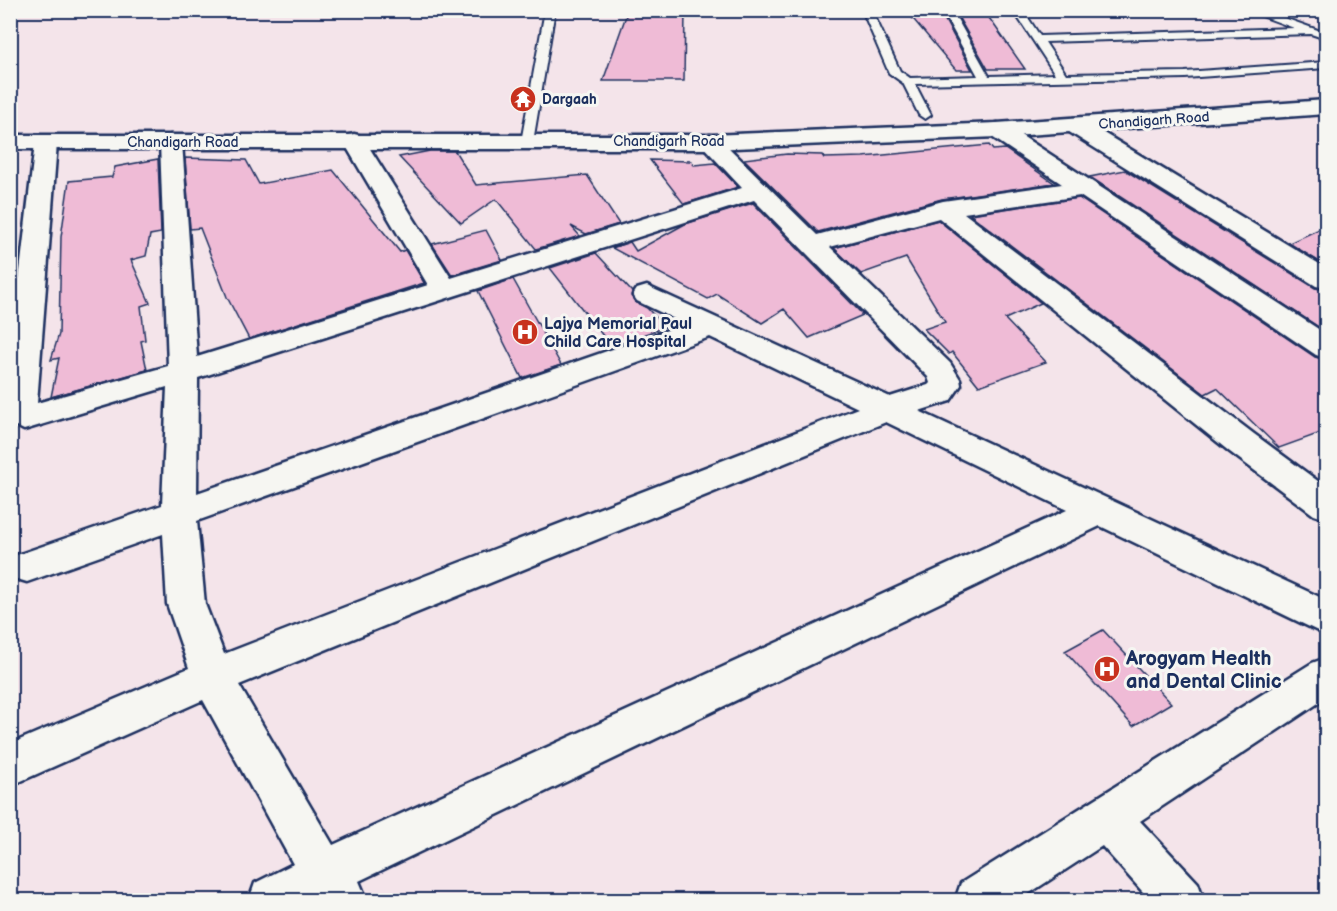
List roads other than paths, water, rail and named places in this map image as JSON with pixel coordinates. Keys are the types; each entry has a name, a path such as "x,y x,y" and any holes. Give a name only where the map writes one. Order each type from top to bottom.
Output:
{"street":[{"name":"Chandigarh Road","path":"786,118 925,115 1113,104 1326,87"},
{"name":"Chandigarh Road","path":"10,142 710,142 997,130 1326,107"},
{"path":"508,119 555,119"},
{"path":"1074,125 1326,280"},
{"path":"997,130 1326,348"},
{"path":"354,141 443,288"},
{"path":"171,142 183,372 179,513 186,604 212,677 334,886"},
{"path":"11,765 212,677 888,409 939,393 946,386 945,379 939,370 710,142"},
{"path":"46,143 21,415 24,418 183,372 758,190"},
{"path":"812,244 943,208 1085,188"},
{"path":"943,208 1242,443 1326,505"},
{"path":"647,295 1326,618"},
{"path":"27,567 710,326"},
{"path":"272,900 334,886 1101,510"},
{"path":"988,898 1326,676"},
{"path":"1107,818 1181,900"}],"lane":[{"path":"527,142 550,10"},
{"path":"867,10 895,73 908,81 925,115"},
{"path":"947,10 986,80"},
{"path":"1018,10 1063,78"},
{"path":"1251,10 1326,36"},
{"path":"1037,39 1315,31"},
{"path":"908,81 1185,75 1326,65"}],"place":[{"name":"Dargaah","path":"523,99"},
{"name":"Lajya Memorial Paul Child Care Hospital","path":"525,332"},
{"name":"Arogyam Health and Dental Clinic","path":"1107,669"}]}
